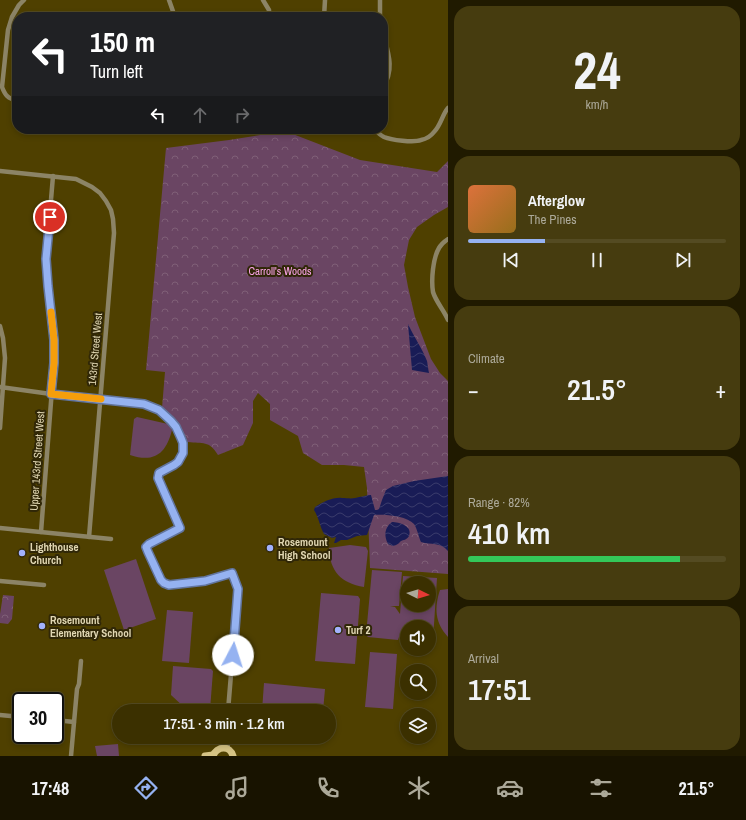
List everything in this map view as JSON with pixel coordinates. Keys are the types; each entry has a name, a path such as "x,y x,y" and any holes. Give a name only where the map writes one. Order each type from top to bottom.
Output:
{"main road":[{"path":"204,756 213,755 216,750 225,748 232,753 233,756"}],"street":[{"path":"15,12 24,0"},
{"path":"169,0 173,12"},
{"path":"263,0 269,12"},
{"path":"324,12 325,0"},
{"path":"380,0 380,12"},
{"path":"12,17 8,30 2,87 5,94 12,99"},
{"path":"388,51 390,58 388,77"},
{"path":"380,134 390,139 420,141 436,131 448,108"},
{"path":"0,171 53,176"},
{"name":"143rd Street West","path":"53,176 76,179 92,187 100,193 106,201 111,210 113,219 114,233 89,537"},
{"name":"Upper 143rd Street West","path":"41,532 54,363 54,340 46,259 53,176"},
{"path":"448,238 439,248 434,265 432,282 436,300 448,320"},
{"path":"0,326 5,351 0,428"},
{"path":"2,388 144,404 159,410 176,427 183,443 183,453 178,462 159,473 158,478 180,528 146,547 161,580 169,585 205,581 232,573 238,589 229,704"},
{"path":"0,528 111,539"},
{"path":"0,581 44,585"},
{"path":"71,756 81,661"},
{"path":"0,715 12,716"},
{"path":"64,721 74,722"}],"green space":[{"name":"Carroll's Woods","path":"266,134 293,134 360,160 437,172 448,161 448,207 417,227 409,240 404,265 415,317 431,359 440,373 448,381 448,574 370,568 367,488 364,467 322,465 303,453 298,436 270,420 270,404 258,393 253,401 253,423 243,445 218,455 209,445 188,442 180,426 162,408 165,372 146,370 166,148"},
{"path":"137,417 168,424 172,430 162,451 152,457 146,458 130,455 134,419"},
{"path":"350,545 366,547 368,551 364,587 349,583 343,579 334,570 332,564 329,548"},
{"path":"136,559 156,619 124,630 104,570"},
{"path":"372,570 402,572 402,576 400,576 399,606 390,606 395,607 400,614 400,612 435,612 434,620 400,620 400,637 398,640 368,637 366,635"},
{"path":"448,589 448,637 438,621 436,609 440,590"},
{"name":"Turf 2","path":"321,593 358,596 360,599 355,664 315,661"},
{"path":"3,595 14,596 12,619 8,624 0,623"},
{"path":"167,610 193,612 189,663 162,661"},
{"path":"370,652 397,654 393,709 365,707"},
{"path":"173,666 211,669 213,671 210,704 181,704 171,695"},
{"path":"264,683 325,689 324,704 262,704"},
{"path":"118,744 119,756 97,756 95,746"},
{"path":"160,744 184,744 161,745"}],"water":[{"path":"408,324 425,356 429,373 412,370"},
{"path":"448,476 448,551 439,545 421,542 415,526 411,521 401,517 383,515 374,515 367,535 357,536 334,543 336,537 332,538 324,534 314,510 315,507 332,499 371,495 375,510 377,510 379,509 386,490 393,486"},
{"path":"392,522 405,525 410,533 405,540 393,546 388,544 385,535 387,527"}],"slow traffic":[{"path":"51,312 54,340 54,363 51,394 101,399"}],"place":[{"name":"Rosemount High School","path":"270,548"},
{"name":"Lighthouse Church","path":"22,553"},
{"name":"Rosemount Elementary School","path":"42,626"},
{"name":"Turf 2","path":"338,630"}],"route":[{"path":"50,217 46,259 54,340 54,363 51,394 144,404 159,410 176,427 183,443 183,453 178,462 159,473 158,478 180,528 146,547 161,580 169,585 205,581 232,573 238,589 233,655"}]}
